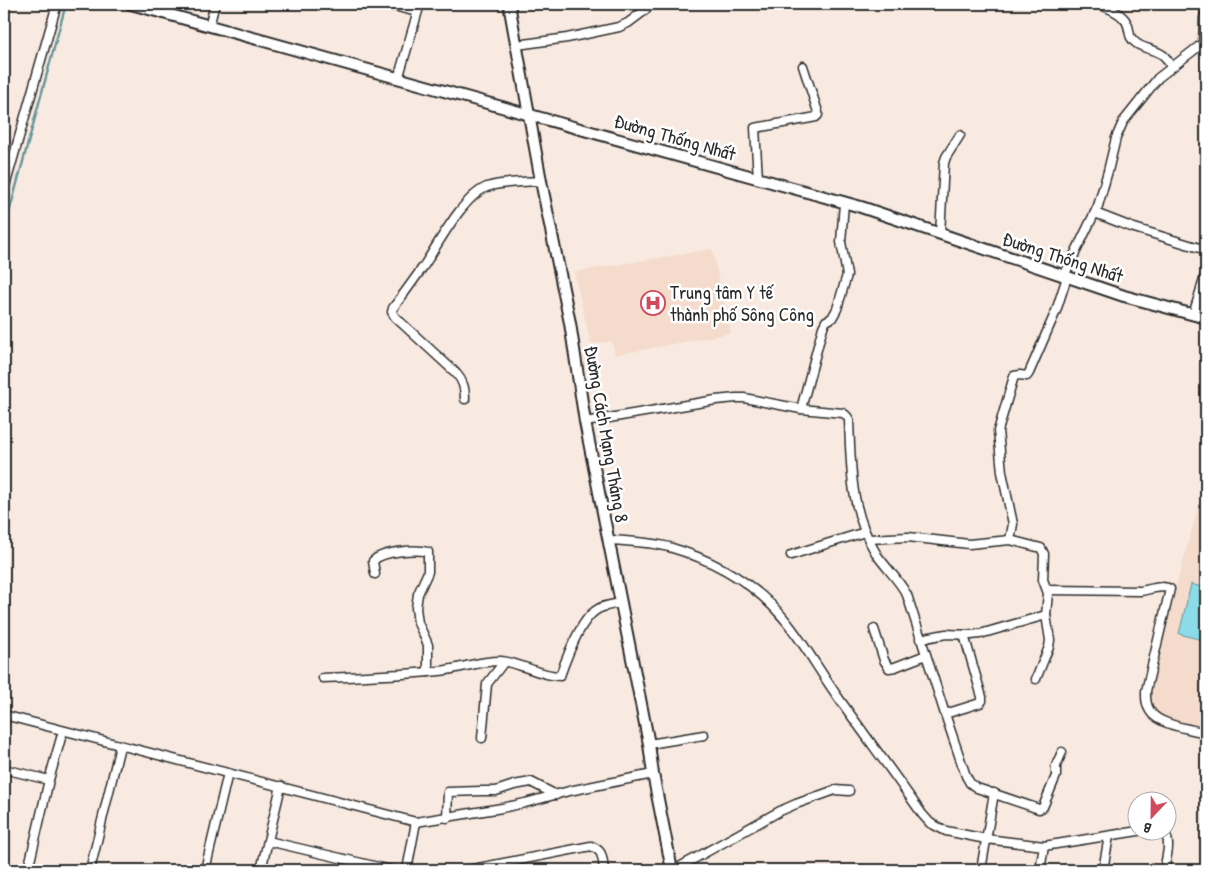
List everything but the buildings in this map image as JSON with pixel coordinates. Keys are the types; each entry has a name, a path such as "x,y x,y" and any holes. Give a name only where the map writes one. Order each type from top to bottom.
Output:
{"street":[{"path":"4,190 56,4"},
{"name":"Đường Thống Nhất","path":"131,4 844,203 1124,296 1206,318"},
{"path":"209,26 215,4"},
{"path":"386,4 417,12"},
{"path":"398,78 420,4"},
{"name":"Đường Cách Mạng Tháng 8","path":"509,4 528,115 570,323 585,422 673,870"},
{"path":"517,45 567,38 619,27 628,23 651,4"},
{"path":"1101,5 1119,14 1127,23 1131,38 1142,47 1162,55 1171,67"},
{"path":"1010,540 1013,524 1002,472 998,431 1014,376 1027,376 1029,373 1056,311 1065,276 1095,213 1116,138 1123,122 1158,78 1198,47 1205,44 1204,18 1206,9"},
{"path":"758,179 755,128 816,117 818,115 803,66"},
{"path":"940,234 944,163 960,135"},
{"path":"465,399 462,380 395,317 392,312 393,308 459,211 480,190 497,184 541,181"},
{"path":"800,409 823,327 826,321 832,318 837,309 847,275 840,242 844,203"},
{"path":"1095,213 1206,250"},
{"path":"1194,315 1206,273"},
{"path":"585,422 736,398 800,409 843,413 848,417 854,496 867,536 878,555 907,595 945,714 970,783 977,788 1038,809 1043,808 1056,776 1056,766 1062,752"},
{"path":"791,554 867,536 908,537 970,544 1010,540 1038,547 1043,550 1044,554 1043,580 1048,593 1046,615 1050,640 1036,679"},
{"path":"608,540 641,542 668,547 710,562 732,574 770,604 795,634 839,699 930,823 946,831 986,839 1044,846 1128,833"},
{"path":"375,574 373,561 376,558 409,550 428,552 428,572 418,594 416,608 418,623 428,645 428,672"},
{"path":"1047,590 1140,591 1163,586 1168,587 1170,589 1146,692 1146,703 1150,713 1162,721 1206,733"},
{"path":"323,678 440,671 492,662 504,662 560,676 568,654 588,618 594,611 600,608 621,603"},
{"path":"920,638 946,634 980,634 1046,615"},
{"path":"874,629 884,660 889,668 926,655"},
{"path":"945,714 982,701 964,635"},
{"path":"482,738 487,684 504,662"},
{"path":"4,715 416,822 525,803 653,774"},
{"path":"28,870 49,780 63,731"},
{"path":"649,744 704,735"},
{"path":"90,870 120,746"},
{"path":"4,769 49,780"},
{"path":"205,870 228,773"},
{"path":"447,818 448,792 496,791 531,782 556,795"},
{"path":"261,870 281,786"},
{"path":"673,870 780,810 835,790 849,791"},
{"path":"981,870 994,793"},
{"path":"407,870 416,822"},
{"path":"1103,870 1109,836"},
{"path":"268,841 391,870"},
{"path":"1164,870 1168,842"},
{"path":"468,870 591,846 602,852 604,870"},
{"path":"1040,870 1044,846"}],"shaded area":[{"name":"Trung tâm Y tế thành phố Sông Công","path":"712,249 731,333 615,355 612,341 591,344 574,272"},
{"path":"1206,480 1206,731 1164,720 1150,707 1148,695"}],"water":[{"path":"1191,584 1206,588 1206,641 1179,634"}],"waterway":[{"path":"4,231 66,4"}],"place":[{"name":"Trung tâm Y tế thành phố Sông Công","path":"653,303"}]}
